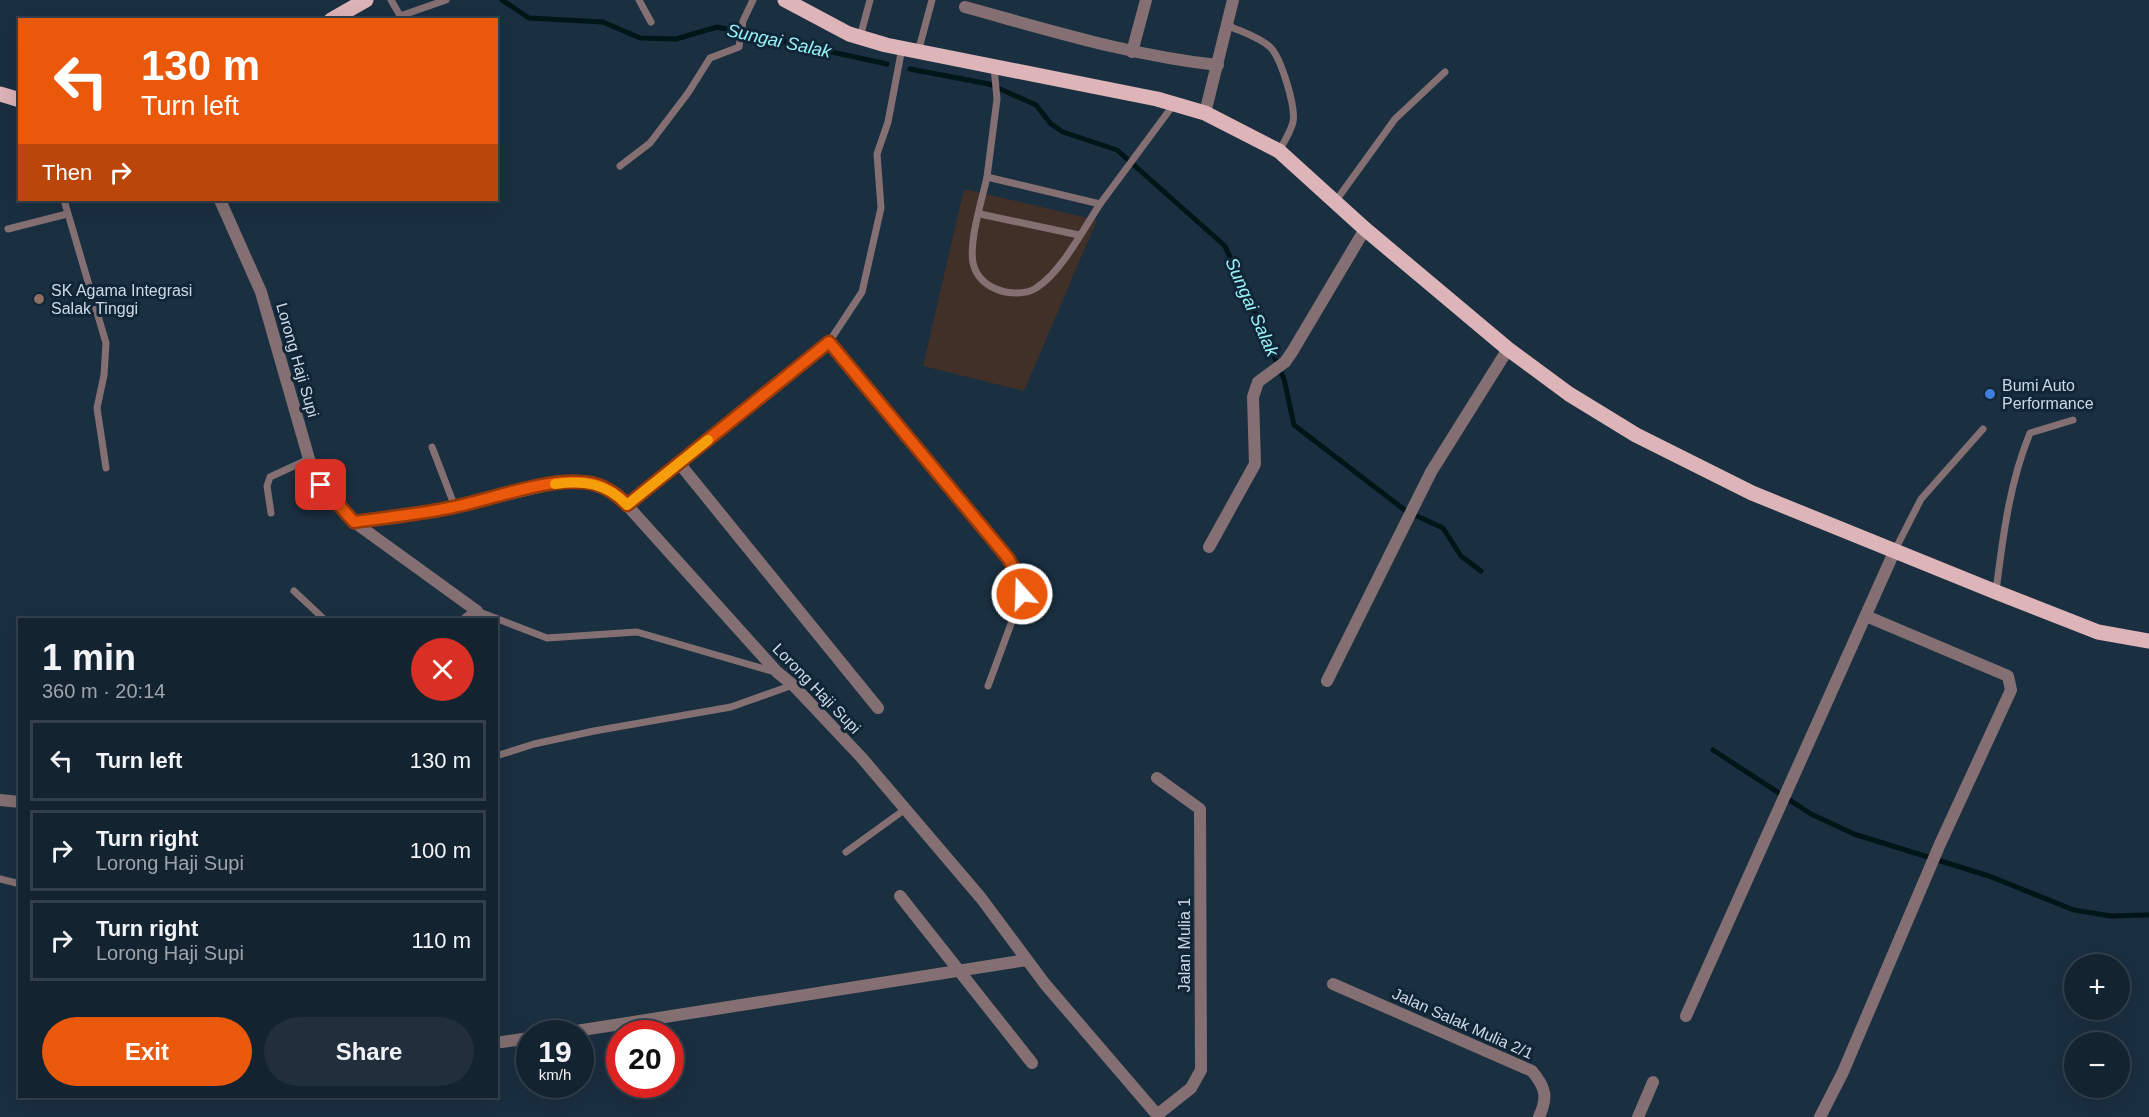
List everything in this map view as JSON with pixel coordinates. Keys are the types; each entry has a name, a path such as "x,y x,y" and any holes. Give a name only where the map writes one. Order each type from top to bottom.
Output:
{"main road":[{"path":"333,18 348,4 366,0"},
{"path":"785,0 860,37 995,71 1175,104 1205,113 1279,151 1365,229 1508,349 1569,394 1636,435 1752,493 1996,592 2098,632 2149,641"},
{"path":"0,94 18,99"}],"street":[{"path":"1132,52 1146,0"},
{"path":"1205,113 1229,26 1233,0"},
{"path":"965,7 1132,52 1218,65"},
{"name":"Lorong Haji Supi","path":"220,201 261,292 309,459 321,485 354,522 477,611"},
{"path":"1209,547 1255,464 1253,397 1258,382 1285,362 1365,229"},
{"path":"627,505 829,342"},
{"path":"1327,681 1431,472 1508,349"},
{"path":"679,463 878,708"},
{"name":"Lorong Haji Supi","path":"354,522 455,507 556,483 579,482 598,485 617,494 777,672 793,685 861,757 981,898 1027,960 1158,1116"},
{"path":"1686,1016 1895,550"},
{"path":"468,618 477,611"},
{"path":"1820,1117 1843,1072 1940,844 2011,690 2008,676 1866,616"},
{"name":"Jalan Mulia 1","path":"1157,778 1200,809 1201,999 1201,1070 1191,1088 1158,1116"},
{"path":"0,800 18,802"},
{"path":"900,896 1032,1063"},
{"path":"594,1028 1027,960"},
{"name":"Jalan Salak Mulia 2/1","path":"1333,984 1532,1071 1543,1084 1547,1100 1539,1117"},
{"path":"502,1042 516,1040"},
{"path":"1638,1117 1653,1083"}],"lane":[{"path":"391,0 401,18 446,0"},
{"path":"639,0 651,22"},
{"path":"620,166 650,143 688,93 710,58 739,47 743,21 753,0"},
{"path":"860,37 870,0"},
{"path":"918,52 932,0"},
{"path":"1229,26 1264,42 1273,50 1279,64 1294,111 1293,124 1279,151"},
{"path":"902,48 888,123 877,154 881,208 862,292 829,342 1008,558 1020,580 1022,594 988,686"},
{"path":"995,71 996,99 987,177 973,249 973,262 977,275 986,284 1013,293 1037,288 1054,271 1175,104"},
{"path":"1335,202 1395,119 1445,72"},
{"path":"987,177 1101,204"},
{"path":"64,201 106,344 104,375 97,408 106,468"},
{"path":"8,229 67,214"},
{"path":"980,214 1079,235"},
{"path":"1996,592 2005,521 2017,466 2030,433 2073,420"},
{"path":"1895,550 1921,500 1983,429"},
{"path":"432,447 455,507"},
{"path":"271,513 267,486 270,477 309,459"},
{"path":"294,591 324,618"},
{"path":"477,611 495,618"},
{"path":"498,619 547,638 637,632 777,672"},
{"path":"498,755 564,737 731,707 793,685"},
{"path":"846,852 904,810"},
{"path":"0,879 18,884"}],"shaded area":[{"path":"964,189 1097,220 1024,391 923,366"}],"waterway":[{"name":"Sungai Salak","path":"502,0 529,18 603,22 640,38 676,39 717,27 887,64"},
{"name":"Sungai Salak","path":"910,69 989,84 1036,105 1051,124 1063,132 1117,150 1225,246 1284,379 1294,425 1406,511 1443,528 1461,556 1481,571"},
{"path":"1713,750 1811,814 1854,834 1989,876 2074,910 2111,916 2149,915"}],"slow traffic":[{"path":"555,484 579,482 598,485 617,494 627,505 708,440"}],"place":[{"name":"SK Agama Integrasi Salak Tinggi","path":"39,299"},
{"name":"Bumi Auto Performance","path":"1990,394"}],"route":[{"path":"321,485 354,522 455,507 556,483 579,482 598,485 617,494 627,505 829,342 1008,558 1020,580 1022,594"}]}
